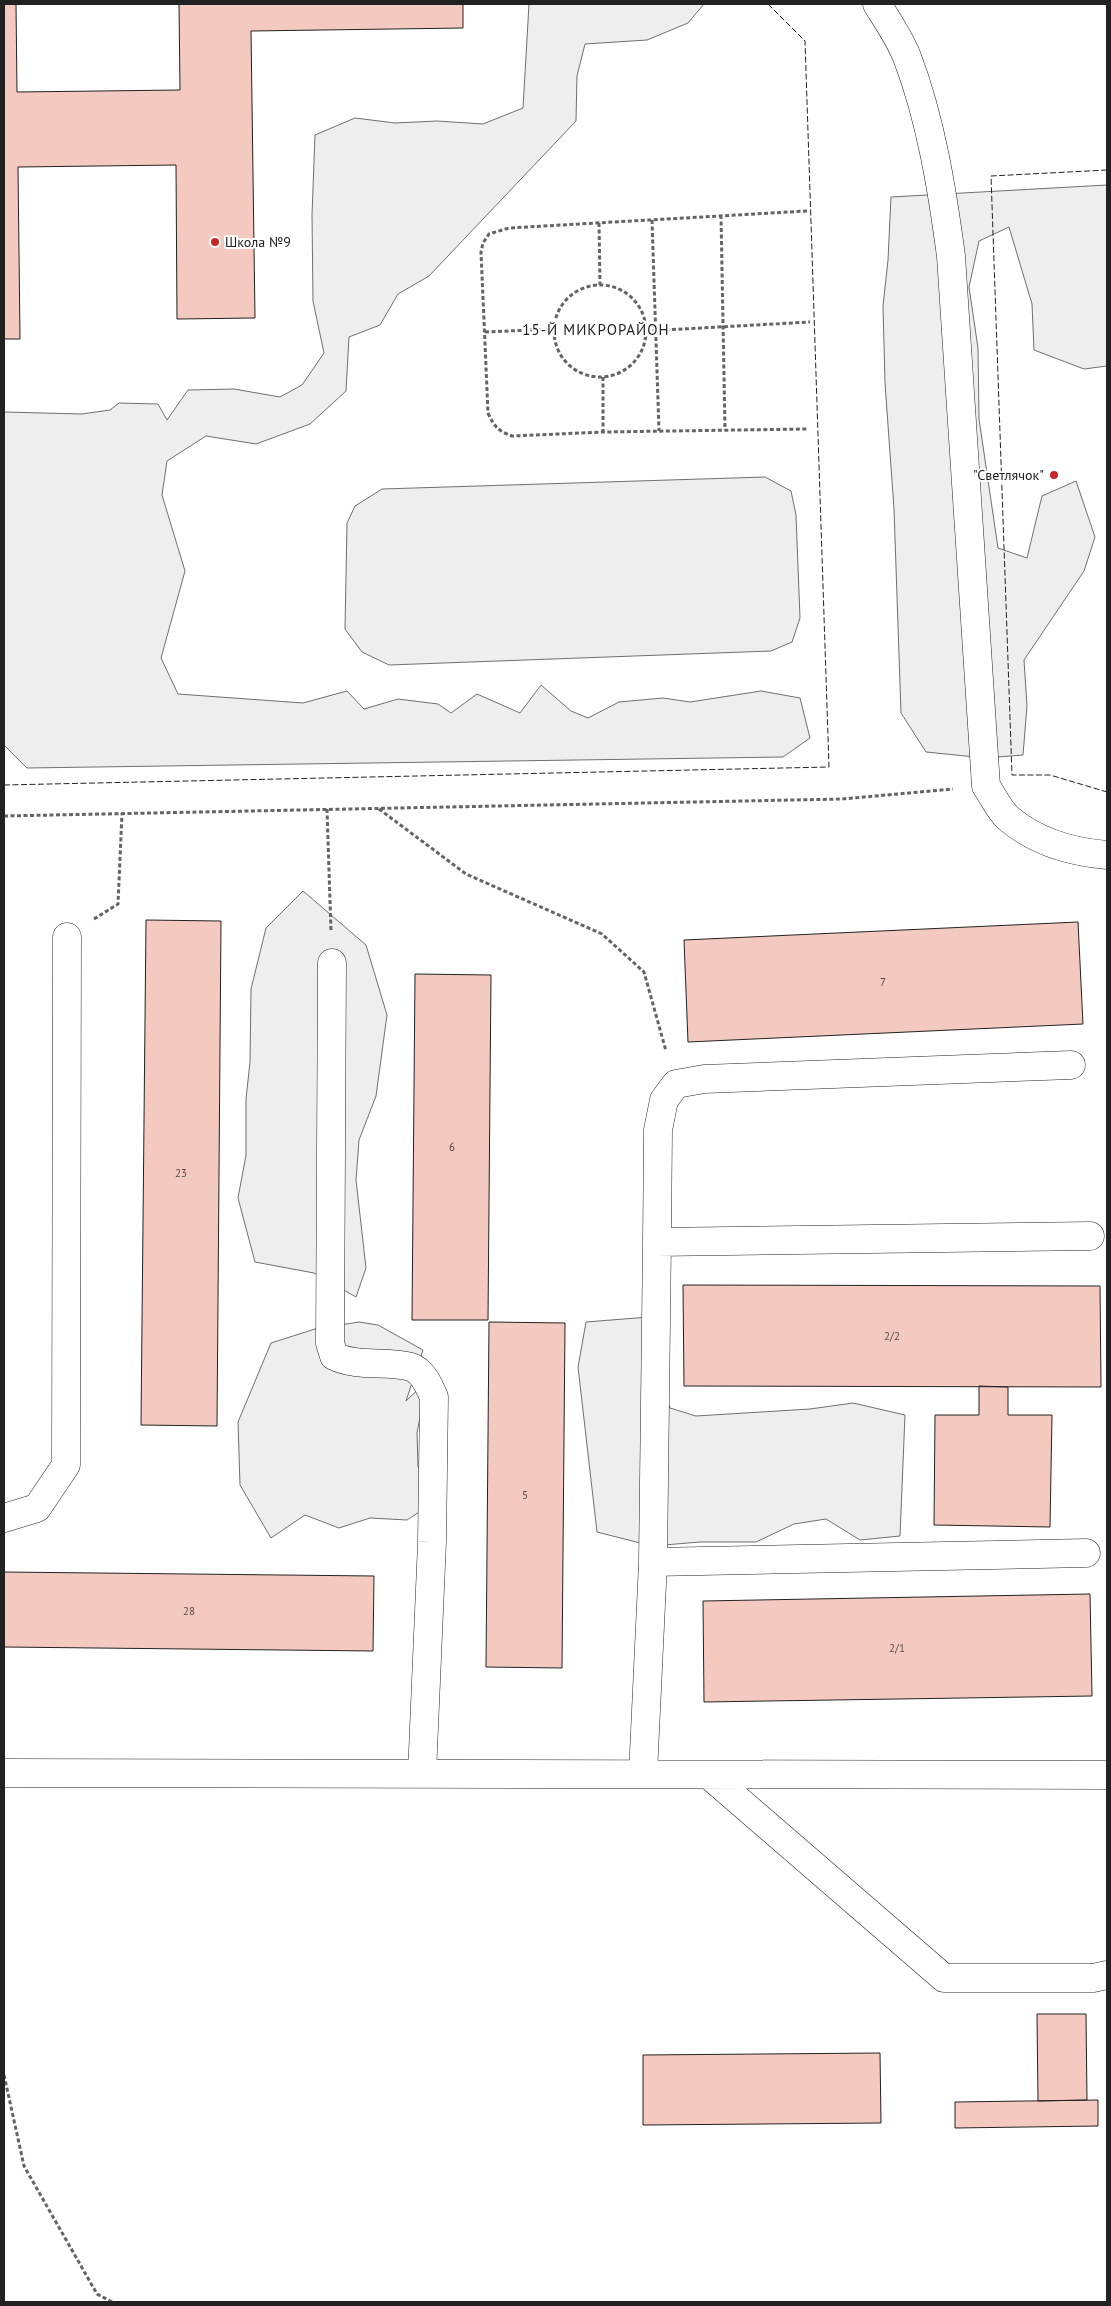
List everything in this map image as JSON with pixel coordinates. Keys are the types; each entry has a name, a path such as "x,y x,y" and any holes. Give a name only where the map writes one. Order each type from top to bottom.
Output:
{"street":[{"path":"877,4 906,56 921,101 944,202 951,256 986,786 1007,817 1044,842 1083,853 1107,855"},
{"path":"4,1518 37,1508 66,1465 67,937"},
{"path":"332,963 330,1343 334,1356 347,1362 412,1368 427,1381 434,1397 432,1542 422,1774"},
{"path":"643,1774 653,1562 658,1130 664,1100 676,1084 704,1080 1071,1065"},
{"path":"657,1242 1090,1236"},
{"path":"653,1562 1086,1553"},
{"path":"4,1773 1107,1775"},
{"path":"709,1774 944,1978 1093,1978 1107,1976"}],"path":[{"path":"807,211 509,228 488,234 481,252 488,413 499,431 512,436 603,432 807,429"},
{"path":"721,215 725,430"},
{"path":"652,220 659,431"},
{"path":"598,223 600,285"},
{"path":"600,285 614,288 627,294 639,308 645,322 646,331 643,348 635,361 626,370 603,377 590,376 570,367 561,357 555,344 554,329 560,309 570,295 586,287 600,285"},
{"path":"646,331 810,322"},
{"path":"485,332 554,329"},
{"path":"603,377 603,432"},
{"path":"4,816 842,799 986,786"},
{"path":"378,808 466,874 602,934 644,972 676,1084"},
{"path":"327,809 332,963"},
{"path":"67,937 118,904 122,813"},
{"path":"4,2075 24,2166 97,2294 112,2302"}],"shaded area":[{"path":"529,4 704,4 688,23 647,40 585,44 577,76 576,121 429,276 398,294 380,325 349,337 346,391 310,424 256,444 206,436 167,461 162,495 185,571 161,658 178,694 303,703 347,691 364,709 398,699 438,704 451,713 477,694 520,713 541,685 571,711 588,718 619,702 663,698 690,702 761,691 800,698 810,738 783,757 27,768 4,745 4,412 82,414 110,410 119,403 158,404 167,420 188,390 234,389 280,397 302,385 324,353 313,301 312,215 315,135 355,118 395,123 437,121 483,124 523,108"},
{"path":"1107,185 1107,366 1084,369 1034,350 1032,304 1009,227 979,241 969,287 978,348 979,419 998,548 1027,558 1042,496 1076,481 1095,537 1084,571 1024,660 1027,706 1023,755 985,758 926,752 901,713 894,509 885,383 883,306 888,260 891,197"},
{"path":"765,477 791,491 796,515 800,618 792,642 771,651 389,665 362,652 345,629 347,523 355,506 382,489"},
{"path":"303,891 366,945 387,1015 376,1096 359,1140 356,1180 366,1268 356,1297 314,1273 255,1262 238,1198 246,1155 246,1099 250,1062 251,989 266,928"},
{"path":"649,1317 650,1356 670,1408 696,1416 810,1409 853,1403 905,1415 900,1536 860,1540 826,1519 794,1524 756,1542 700,1542 652,1546 597,1532 578,1367 586,1322"},
{"path":"359,1322 378,1325 423,1350 406,1401 427,1381 417,1433 418,1467 445,1495 407,1520 370,1518 339,1528 305,1515 271,1538 240,1485 238,1422 271,1343 315,1329"}],"building":[{"name":"Школа №9","path":"4,4 16,4 17,92 180,90 179,4 463,4 463,28 251,31 255,318 177,319 176,165 18,167 20,339 4,339"},
{"path":"146,920 221,921 217,1426 141,1425"},
{"path":"1078,922 1083,1024 688,1042 684,940"},
{"path":"415,974 491,975 488,1320 412,1320"},
{"path":"683,1285 1100,1286 1101,1387 684,1386"},
{"path":"489,1322 565,1323 562,1668 486,1667"},
{"path":"979,1386 1008,1387 1008,1415 1052,1415 1050,1527 934,1525 935,1415 979,1415"},
{"path":"4,1572 374,1576 373,1651 4,1647"},
{"path":"1090,1594 1092,1696 704,1702 703,1601"},
{"path":"1037,2014 1086,2014 1087,2100 1038,2101"},
{"path":"880,2053 881,2123 643,2125 643,2055"},
{"path":"1098,2100 1098,2126 955,2128 955,2102"}],"fence":[{"path":"4,785 829,767 805,41 768,4"},
{"path":"1107,170 991,176 1012,775 1050,775 1107,792"}],"place":[{"name":"Школа №9","path":"215,242"},
{"name":"\"Светлячок\"","path":"1054,475"}],"district":[{"name":"15-Й МИКРОРАЙОН","path":"596,329"}]}
